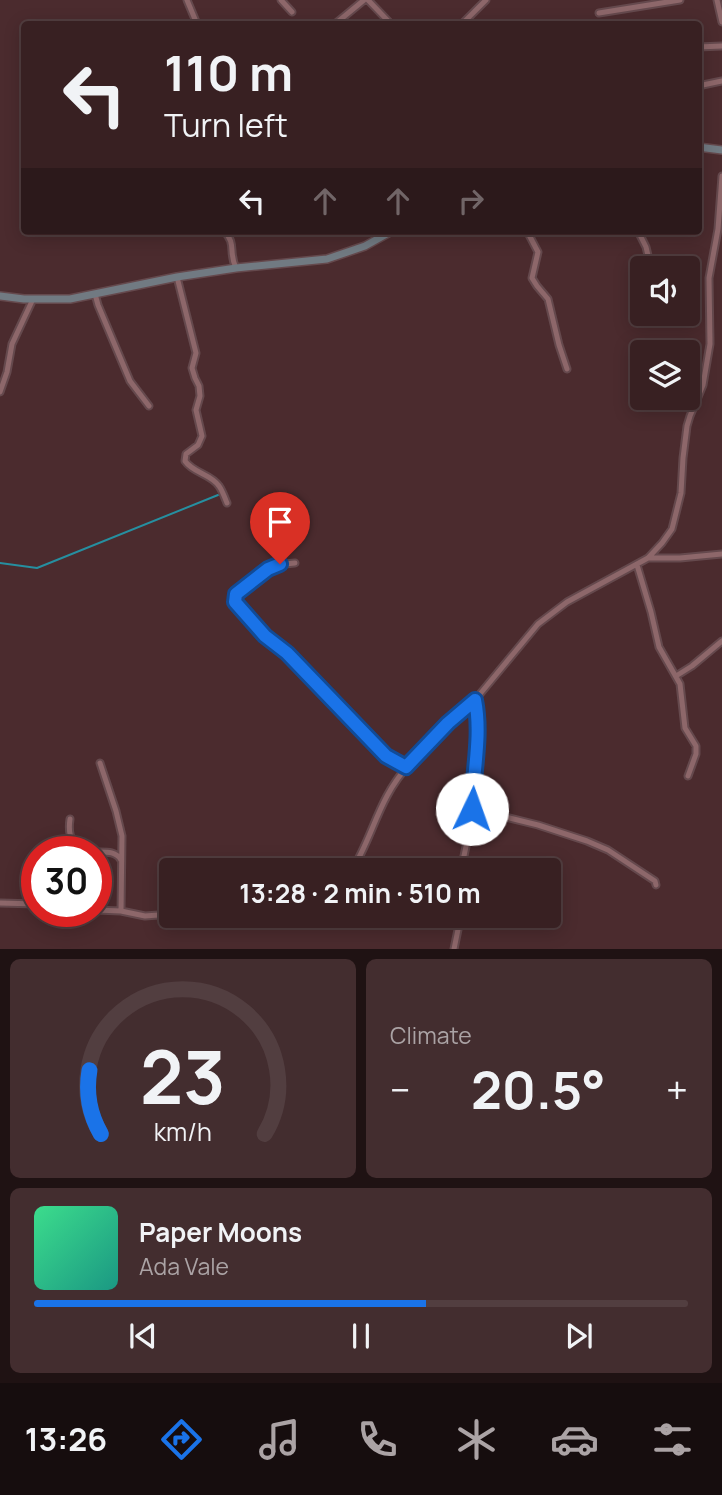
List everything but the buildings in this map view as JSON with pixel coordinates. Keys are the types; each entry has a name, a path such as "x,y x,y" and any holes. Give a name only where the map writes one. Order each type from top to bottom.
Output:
{"street":[{"path":"187,0 196,21"},
{"path":"281,0 292,12"},
{"path":"339,21 366,0 388,21"},
{"path":"465,21 485,0"},
{"path":"600,13 680,0"},
{"path":"717,0 722,22"},
{"path":"702,47 722,46"},
{"path":"702,85 722,81"},
{"path":"702,147 722,150"},
{"path":"360,858 388,794 406,767 448,723 475,700 538,624 567,602 648,558 672,529 681,493 687,426 703,385 710,344 709,278 718,229 722,176"},
{"path":"228,235 232,243 231,258 236,268"},
{"path":"0,296 70,299 177,277 335,257 365,246 384,235"},
{"path":"529,235 538,252 532,278 548,299 567,369"},
{"path":"640,235 648,256"},
{"path":"177,277 196,353 192,368 200,386 196,410 202,436 198,445 186,454 185,461 189,467 219,486 227,503"},
{"path":"95,294 130,381 149,406"},
{"path":"0,392 12,344 33,299"},
{"path":"648,558 722,554"},
{"path":"295,563 280,564 268,569 236,594 235,602 265,636 287,653 386,756 406,767"},
{"path":"637,565 659,647 680,684 685,728 696,746 688,776"},
{"path":"676,676 722,641"},
{"path":"464,858 471,823 478,738 479,717 475,700"},
{"path":"100,764 122,836 121,911"},
{"path":"472,809 538,825 608,850 655,881 656,885"},
{"path":"70,820 71,836"},
{"path":"112,854 121,859 122,866"},
{"path":"0,903 21,904"},
{"path":"112,911 145,916 159,915"},
{"path":"454,949 458,928"}],"waterway":[{"path":"0,563 37,568 218,495"}],"route":[{"path":"280,564 268,569 236,594 235,602 265,636 287,653 386,756 406,767 448,723 475,700 479,717 472,809"}]}
